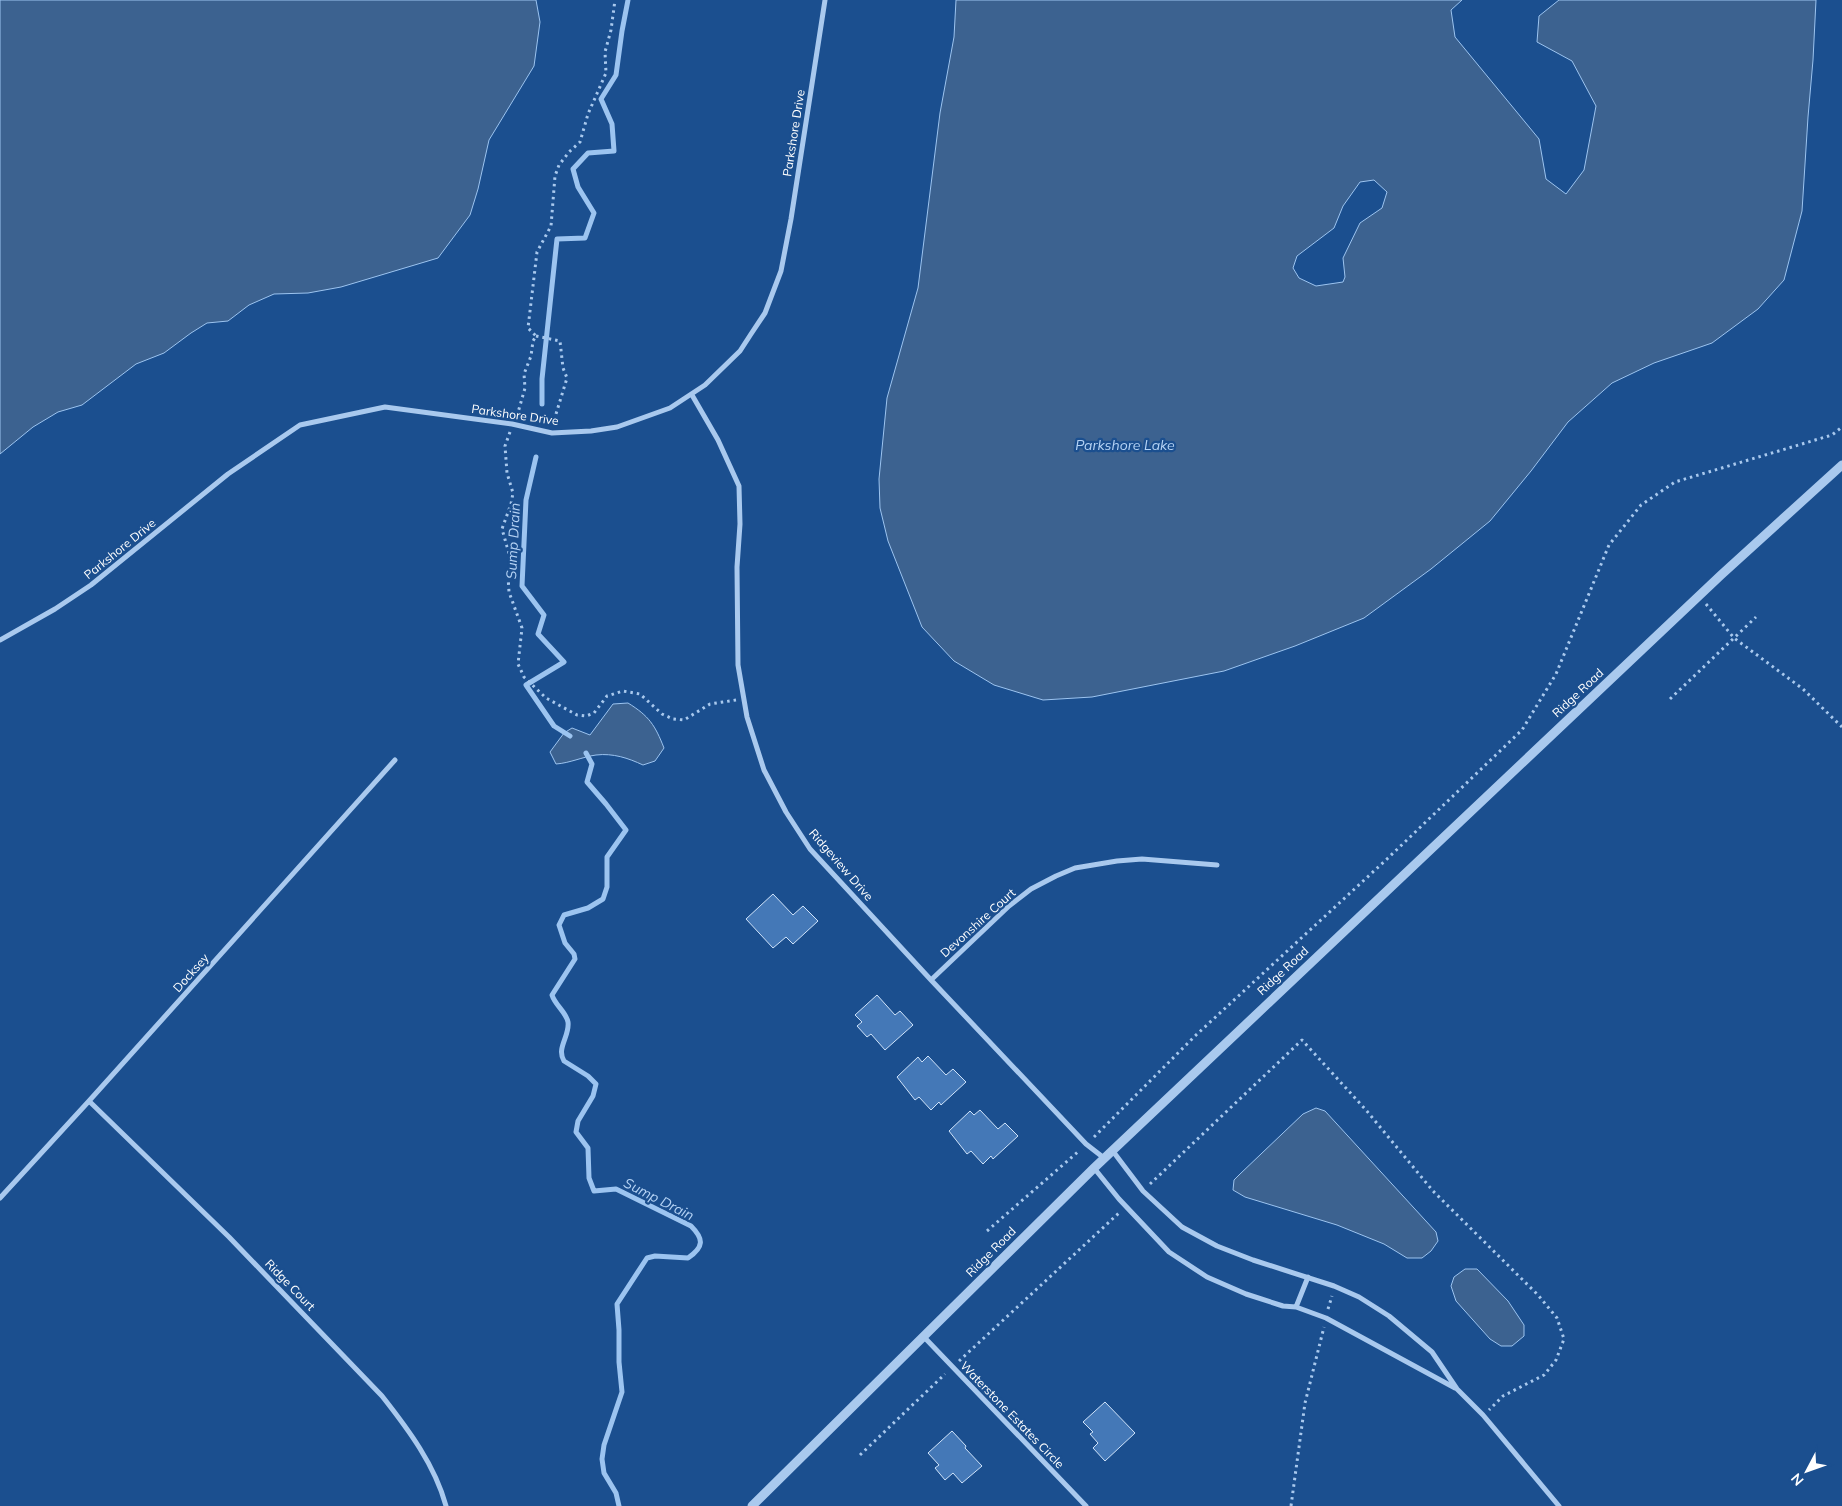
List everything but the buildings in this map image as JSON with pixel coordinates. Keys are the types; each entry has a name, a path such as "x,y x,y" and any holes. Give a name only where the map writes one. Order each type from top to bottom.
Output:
{"street":[{"name":"Parkshore Drive","path":"0,640 55,609 91,585 228,474 300,425 385,408 512,424 552,433 591,431 617,427 644,418 670,408 692,395 740,351 765,313 781,271 791,219 825,0"},
{"name":"Ridgeview Drive","path":"692,395 718,440 739,486 740,524 737,568 738,665 747,717 764,770 786,812 810,849 930,980 1086,1144 1104,1158"},
{"name":"Ridge Road","path":"752,1506 1112,1150 1699,596 1842,465"},
{"name":"Docksey","path":"0,1198 90,1101 395,760"},
{"name":"Devonshire Court","path":"930,980 1031,889 1075,868 1117,860 1217,865"},
{"name":"Ridge Court","path":"90,1101 229,1237 382,1396 400,1419 425,1458 436,1479 446,1506"},
{"path":"1112,1150 1144,1191 1182,1227 1217,1246 1253,1260 1334,1286 1359,1297 1390,1316 1432,1352 1458,1389 1483,1415 1559,1506"},
{"path":"1094,1168 1169,1252 1207,1277 1246,1294 1284,1306 1296,1307 1326,1318 1458,1389"},
{"path":"1296,1307 1308,1277"},
{"name":"Waterstone Estates Circle","path":"924,1337 1086,1506"}],"path":[{"path":"556,414 567,378 563,368 560,341 537,336 528,328 530,301 537,252 551,226 555,176 559,165 580,142 588,114 606,73 605,52 611,30 614,0"},
{"path":"537,336 533,341 531,356 524,374 525,388 520,411 512,424 505,446 507,473 513,493 502,529 512,564 508,576 509,592 522,628 518,664 524,677 546,698 577,715 586,716 594,713 607,696 623,691 640,694 662,714 684,720 710,704 744,699"},
{"path":"987,1231 1086,1144 1196,1036 1387,859 1522,730 1556,674 1609,546 1641,505 1675,482 1832,435 1842,427"},
{"path":"1699,596 1734,638 1803,689 1842,727"},
{"path":"1670,699 1756,618"},
{"path":"1144,1191 1302,1040 1366,1110 1433,1191 1538,1295 1557,1318 1564,1340 1556,1360 1544,1375 1503,1396 1483,1415"},
{"path":"860,1455 1126,1206"},
{"path":"1291,1506 1305,1403 1334,1286"}],"water":[{"path":"0,0 536,0 540,22 534,66 489,140 470,215 438,258 341,287 308,293 274,294 249,305 228,321 207,323 164,353 136,364 82,405 58,412 33,427 0,454"},
{"name":"Parkshore Lake","path":"956,0 1462,0 1451,10 1455,37 1539,139 1546,179 1566,194 1584,170 1596,106 1572,61 1537,42 1539,16 1559,0 1816,0 1802,211 1784,280 1758,309 1712,343 1654,363 1612,383 1568,422 1490,521 1431,569 1364,618 1295,646 1224,671 1092,697 1043,700 994,685 954,661 922,627 888,541 880,508 879,479 887,398 918,288 940,113 954,37","holes":["1374,180 1387,192 1382,208 1360,223 1343,258 1345,277 1343,282 1316,286 1299,278 1293,268 1297,256 1334,228 1343,206 1360,182"]},
{"path":"628,703 646,717 658,733 664,748 655,761 643,765 620,757 602,755 556,764 550,752 564,733 572,728 590,735 613,704"},
{"path":"1316,1108 1325,1111 1436,1232 1438,1241 1431,1251 1422,1258 1407,1258 1384,1244 1337,1225 1245,1197 1233,1190 1234,1180 1240,1174 1303,1114"},
{"path":"1465,1269 1477,1269 1508,1301 1524,1325 1524,1336 1512,1346 1501,1346 1490,1339 1456,1301 1451,1286 1454,1277"}],"waterway":[{"name":"Sump Drain","path":"542,404 542,379 557,239 585,238 594,213 578,187 573,169 588,153 614,151 612,124 601,99 616,75 628,0"},
{"name":"Sump Drain","path":"536,457 526,500 522,586 544,615 538,634 564,662 526,685 554,726 570,736"},
{"name":"Sump Drain","path":"586,753 592,764 587,782 626,830 607,857 607,887 603,899 588,908 564,915 559,925 565,943 574,954 575,959 552,995 568,1022 562,1047 562,1056 564,1061 588,1076 596,1084 593,1096 578,1121 576,1132 588,1148 589,1178 594,1191 616,1189 691,1226 700,1239 697,1250 688,1258 655,1256 647,1258 617,1304 622,1392 604,1445 602,1459 604,1473 616,1493 619,1506"}]}
